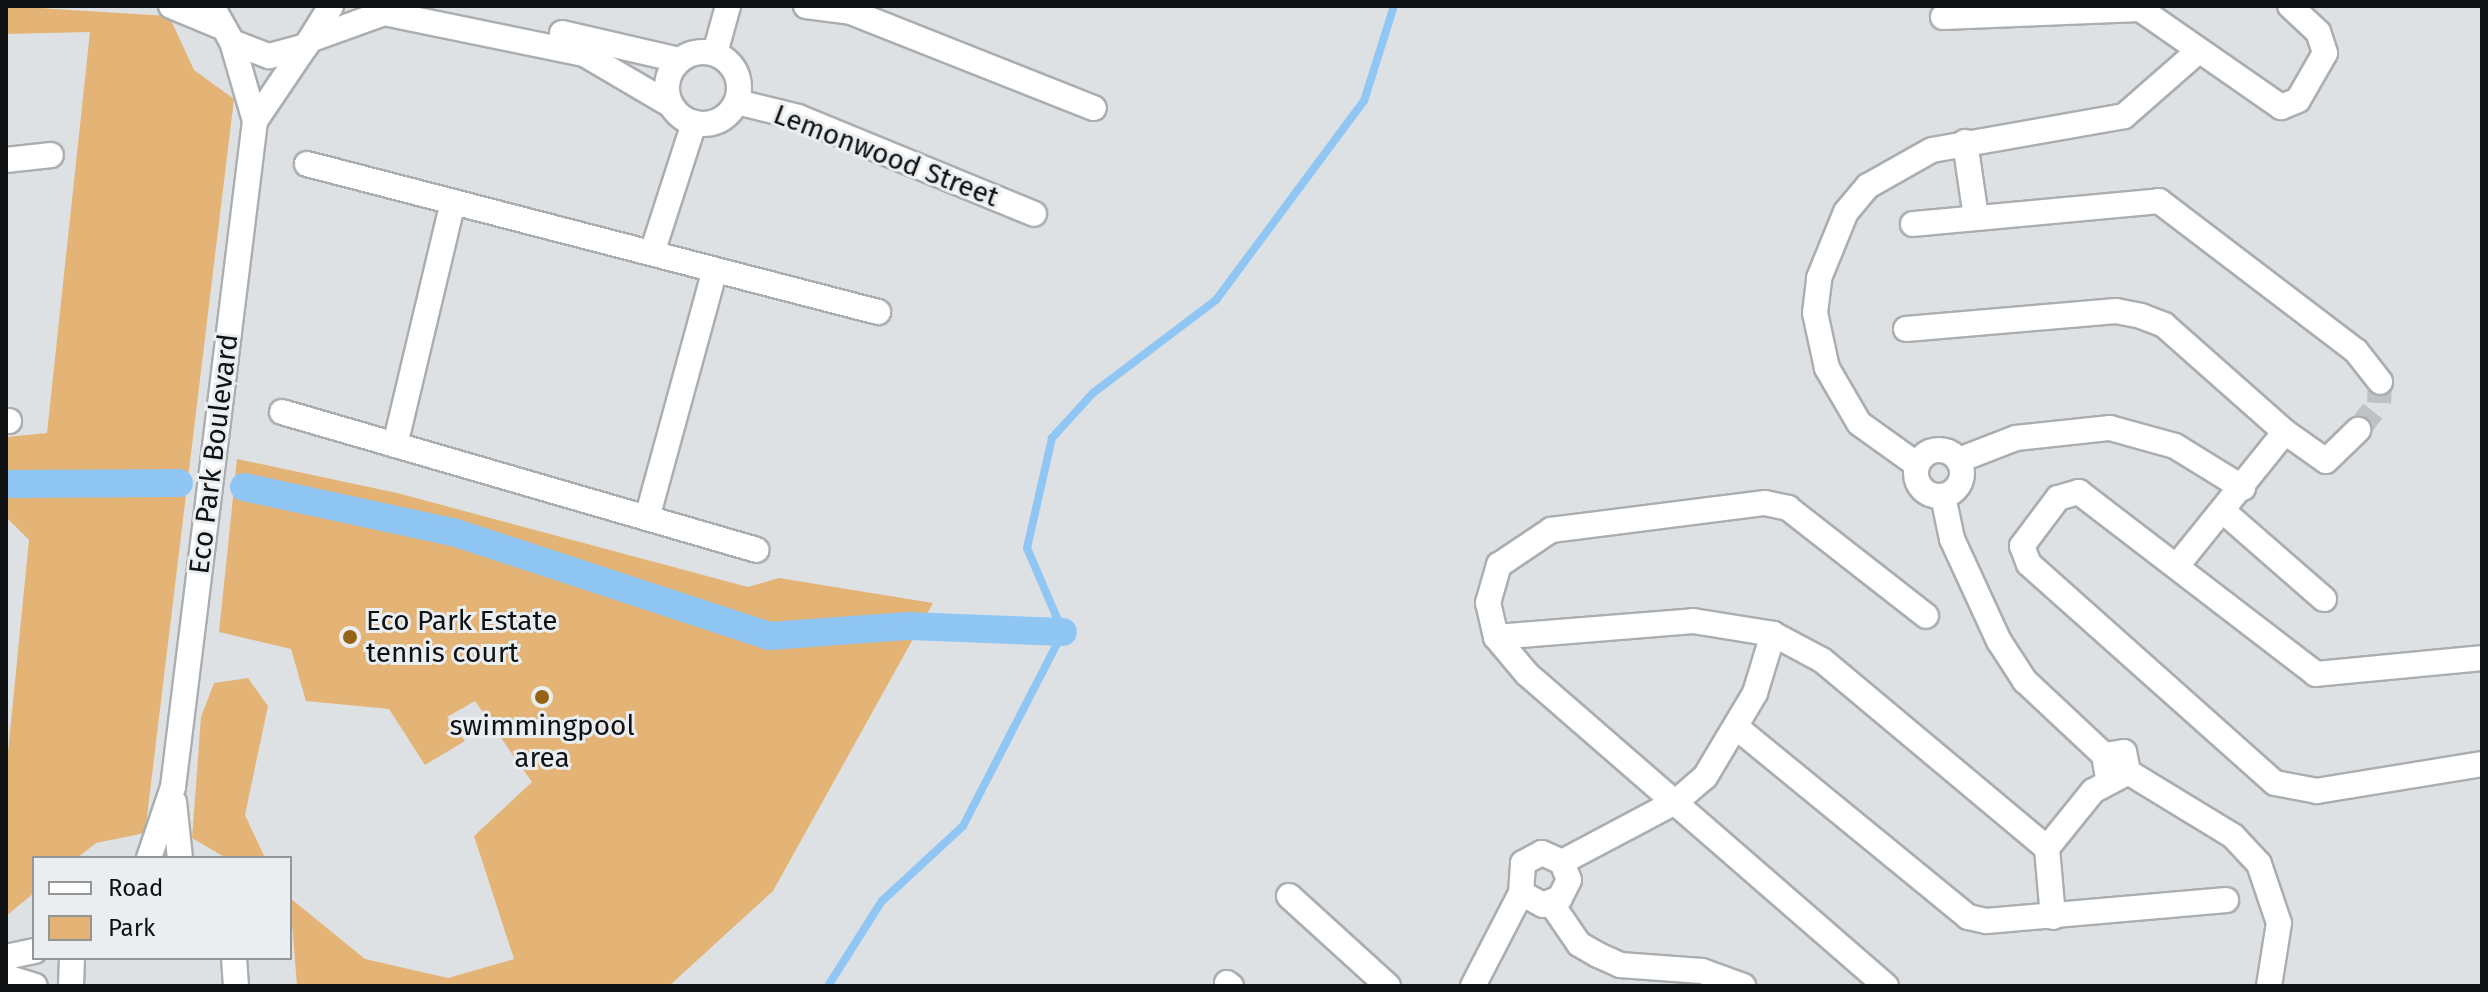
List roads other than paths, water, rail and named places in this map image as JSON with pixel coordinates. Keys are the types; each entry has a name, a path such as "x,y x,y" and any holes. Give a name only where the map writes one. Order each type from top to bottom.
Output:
{"street":[{"path":"171,6 221,25 269,56 384,13 584,54 671,105 694,123 652,253"},
{"name":"Eco Park Boulevard","path":"255,121 331,6"},
{"path":"430,6 679,60 715,53 728,6"},
{"path":"806,6 851,12 1094,108"},
{"path":"1943,17 2140,9 2262,100 2291,104 2325,53 2318,32 2290,6"},
{"name":"Eco Park Boulevard","path":"150,856 173,787 255,121 221,25"},
{"path":"1943,496 1924,492 1916,464 1885,446 1840,400 1815,313 1819,278 1846,212 1868,186 1932,150 2124,116 2197,52"},
{"name":"Lemonwood Street","path":"694,123 719,121 737,102 738,77 715,53"},
{"path":"671,105 667,80 679,60"},
{"name":"Lemonwood Street","path":"737,102 798,117 1034,214"},
{"path":"1965,142 1976,217"},
{"path":"6,160 51,155"},
{"path":"307,164 878,312"},
{"path":"1913,224 2148,200 2170,205 2356,351 2380,382"},
{"path":"395,445 453,202"},
{"path":"647,518 715,270"},
{"path":"1906,329 2116,311 2153,320 2285,432 2326,461 2358,430"},
{"path":"282,412 756,550"},
{"path":"1916,464 1936,449 1959,460 2016,438 2110,428 2175,446 2243,488"},
{"path":"2180,562 2243,488 2285,432"},
{"path":"1943,496 1962,478 1959,460"},
{"path":"2482,658 2316,674 2180,562 2079,492 2058,498 2022,546 2029,564 2275,783 2317,791 2482,764"},
{"path":"1943,496 1952,539 1999,641 2025,681 2113,768 2233,836 2259,864 2279,923 2269,986"},
{"path":"1886,986 1677,801 1537,683 1496,637 1490,583 1526,541 1551,530 1749,504 1788,508 1926,616"},
{"path":"2223,511 2324,599"},
{"path":"1496,637 1693,621 1773,634 1822,660 2047,848"},
{"path":"1473,986 1521,893 1518,872 1532,856 1562,862 1677,801 1705,777 1736,727 1773,634"},
{"path":"1736,727 1951,908 1987,921 2226,900"},
{"path":"2053,917 2047,848 2113,768"},
{"name":"Eco Park Boulevard","path":"173,787 180,856"},
{"path":"1551,903 1566,890 1562,862"},
{"path":"1521,893 1551,903 1579,944 1620,965 1702,971 1743,986"},
{"path":"1289,896 1388,986"},
{"path":"6,957 32,951"},
{"path":"71,986 72,960"},
{"path":"234,960 236,986"},
{"path":"6,977 35,986"}],"waterway":[{"path":"828,986 882,901 963,826 1063,632 1027,548 1052,438 1093,393 1216,300 1364,101 1394,6"},
{"path":"6,484 179,483"},
{"path":"244,487 453,532 769,636 908,626 1063,632"}],"tunnel":[{"path":"2358,430 2379,403 2380,382"}],"place":[{"name":"Eco Park Estate tennis court","path":"350,637"},
{"name":"swimmingpool area","path":"542,697"}]}
